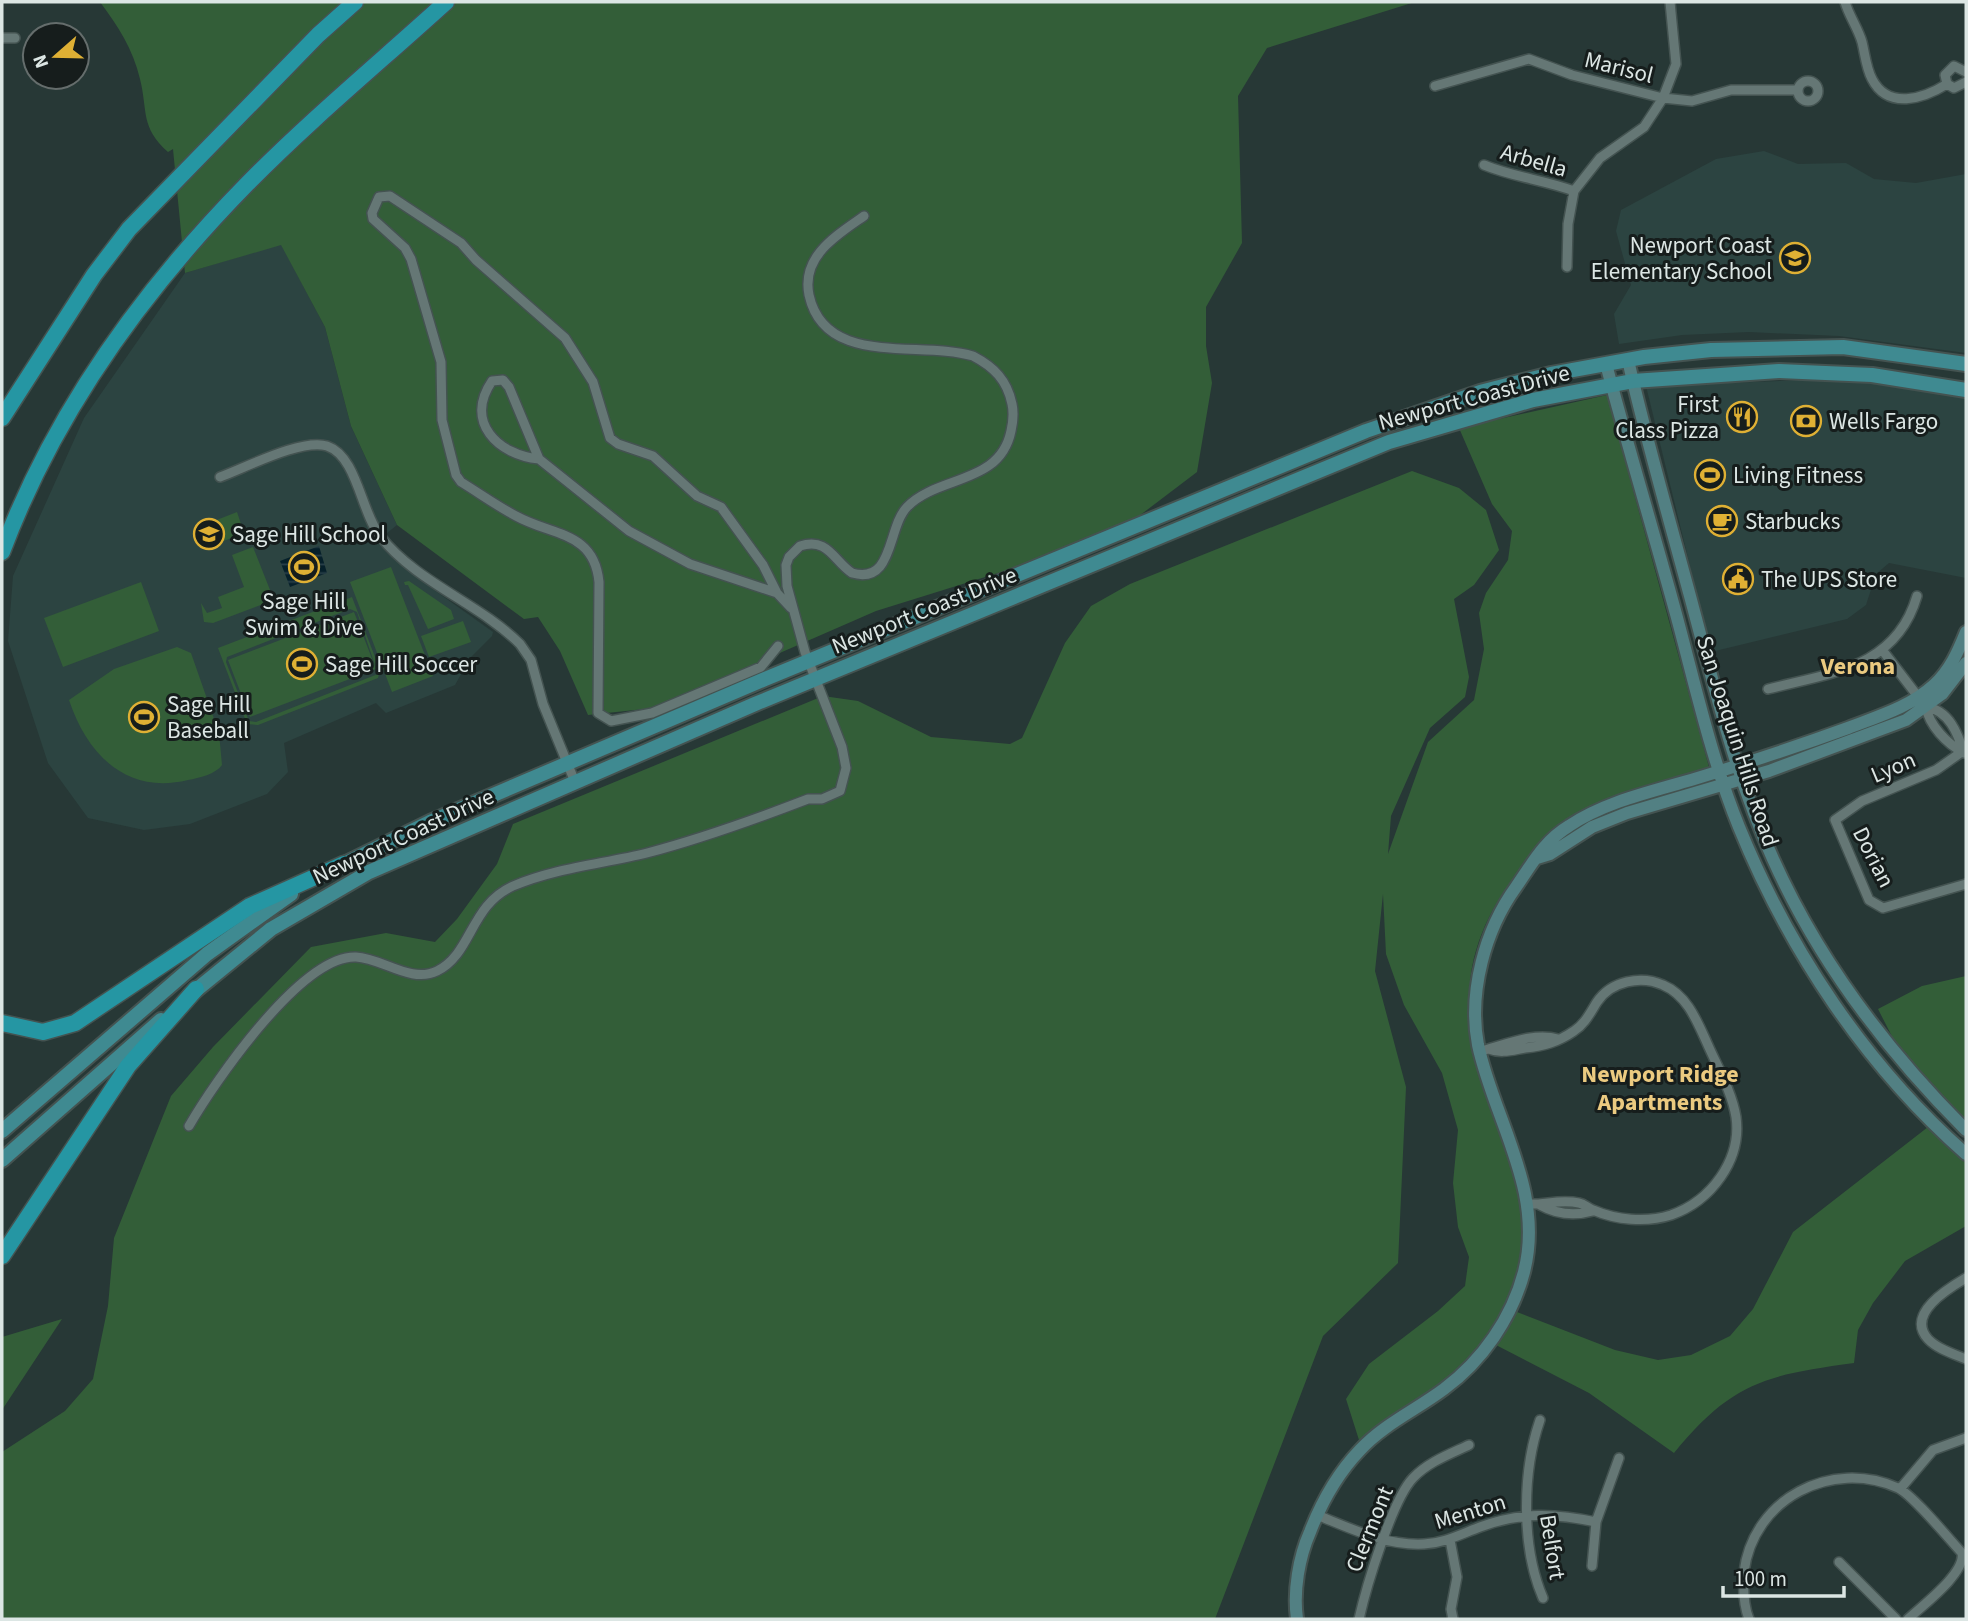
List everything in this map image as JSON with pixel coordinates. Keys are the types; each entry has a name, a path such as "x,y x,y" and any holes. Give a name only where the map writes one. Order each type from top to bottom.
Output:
{"highway":[{"path":"2,418 94,275 129,229 318,35 355,2"},
{"path":"2,570 3,549 53,442 121,333 209,224 321,116 446,2"},
{"path":"2,396 31,370"},
{"path":"2,1023 43,1032 75,1023 250,906 344,864"},
{"path":"2,1256 128,1066 196,989"}],"main road":[{"name":"Newport Coast Drive","path":"2,1132 235,931 267,908 344,864 430,822 809,662 1408,415 1486,390 1606,364 1711,350 1843,347 1966,364"},
{"name":"San Joaquin Hills Road","path":"1628,360 1739,772 1774,861 1835,971 1895,1054 1966,1130"},
{"name":"San Joaquin Hills Road","path":"1606,364 1723,777 1738,824 1762,877 1820,983 1885,1070 1966,1154"},
{"name":"Newport Coast Drive","path":"2,1160 196,989 271,929 339,887 816,679 1389,442 1533,400 1633,381 1779,371 1872,375 1966,390"},
{"path":"1297,1619 1302,1550 1334,1481 1362,1448 1394,1421 1444,1390 1477,1360 1515,1298 1525,1269 1533,1204 1521,1173 1485,1050 1477,1011 1480,967 1487,941 1499,914 1537,858 1603,823 1723,777 1859,739 1906,720 1951,665 1966,632"},
{"path":"1922,702 1942,694 1966,663"}],"street":[{"path":"1567,267 1567,224 1574,191 1600,158 1644,127 1663,98 1676,64 1670,2"},
{"path":"1845,2 1861,38 1870,76 1879,90 1903,99 1923,97 1947,84 1959,88 1966,82"},
{"path":"2,38 15,37"},
{"name":"Marisol","path":"1435,86 1530,59 1572,75 1663,98 1692,101 1731,90 1798,90"},
{"path":"1947,84 1945,75 1950,68 1958,66 1966,72"},
{"name":"Arbella","path":"1484,165 1513,177 1545,180 1574,191"},
{"path":"778,646 761,667 652,713 611,721 598,713 599,582 595,561 578,542 517,517 461,482 456,475 442,420 441,362 408,253 373,219 372,213 379,197 390,196 461,243 475,260 558,331 577,353 593,382 610,438 618,444 653,456 697,496 721,507 731,517 763,565 777,593 794,612"},
{"path":"189,1126 247,1039 320,969 338,960 358,957 416,975 429,974 440,970 454,956 488,901 513,886 553,873 649,852 808,799 822,799 840,791 846,768 842,747 809,662 785,573 793,552 809,543 820,544 831,550 852,573 869,574 879,570 889,552 898,520 910,505 982,471 999,457 1008,443 1013,408 1008,388 987,363 966,354 850,343 819,320 808,292 810,269 824,245 864,216"},
{"path":"539,459 509,387 503,380 492,381 482,400 486,429 496,444 509,452 539,459 629,531 654,546 690,564 777,593"},
{"path":"220,477 308,446 327,446 344,457 351,468 370,520 393,551 520,644 531,660 543,704 575,782"},
{"path":"1769,689 1849,667 1884,651 1903,629 1917,596"},
{"path":"1884,651 1922,702 1927,716 1951,746 1965,752"},
{"name":"Lyon","path":"1835,820 1862,801 1936,770 1965,752"},
{"name":"Dorian","path":"1835,820 1869,900 1883,908 1966,884"},
{"path":"1485,1050 1549,1036 1558,1040 1584,1023 1609,990 1633,980 1653,981 1670,988 1686,1004 1724,1083 1735,1116 1735,1142 1727,1167 1709,1191 1683,1210 1657,1219 1619,1218 1593,1211 1582,1203 1551,1200 1533,1204"},
{"path":"1966,1278 1932,1302 1923,1318 1923,1332 1929,1340 1966,1359"},
{"name":"Belfort","path":"1540,1420 1529,1462 1528,1514 1535,1573 1543,1598"},
{"path":"1900,1489 1933,1450 1966,1438"},
{"name":"Clermont","path":"1359,1619 1366,1588 1394,1512 1412,1479 1428,1465 1469,1445"},
{"path":"1592,1566 1596,1522 1619,1458"},
{"path":"1749,1619 1742,1588 1746,1554 1756,1529 1791,1493 1830,1480 1865,1478 1900,1489 1962,1553 1964,1561 1958,1572 1908,1619"},
{"name":"Menton","path":"1317,1515 1384,1541 1426,1544 1450,1540 1480,1527 1528,1514 1562,1515 1596,1522"},
{"path":"1450,1540 1457,1577 1451,1609 1453,1619"},
{"path":"1839,1562 1896,1619"}],"shaded area":[{"name":"Newport Coast Elementary School","path":"1764,151 1798,164 1846,163 1874,179 1916,183 1966,174 1966,353 1839,336 1749,332 1682,335 1619,344 1614,314 1631,285 1616,231 1621,210 1716,159"},
{"name":"Sage Hill School","path":"281,244 325,327 351,426 397,525 376,542 430,587 493,632 492,636 470,658 455,685 386,713 376,703 284,743 288,772 267,794 190,824 144,830 88,818 48,763 8,641 13,576 84,418 185,273"},
{"path":"1808,380 1915,381 1966,395 1966,578 1889,563 1876,574 1866,605 1847,619 1711,652 1646,386"}],"green space":[{"path":"100,2 1415,2 1267,48 1238,96 1242,243 1206,307 1206,346 1212,383 1197,472 1110,538 876,611 654,708 588,715 560,651 538,617 524,619 397,525 351,426 325,327 281,245 185,273 173,149 168,152 153,135 146,118 140,79 133,58 119,29"},
{"path":"1607,395 1709,767 1572,822 1532,856 1498,900 1476,950 1470,1003 1517,1180 1521,1245 1516,1276 1505,1306 1492,1328 1460,1366 1422,1398 1359,1440 1346,1399 1369,1364 1438,1311 1465,1286 1469,1257 1458,1227 1453,1183 1458,1130 1442,1073 1404,1005 1386,954 1383,894 1375,971 1406,1087 1398,1263 1323,1336 1215,1619 2,1619 2,1452 65,1411 93,1379 108,1306 114,1238 171,1096 213,1047 311,947 386,933 435,942 457,919 497,864 513,824 823,696 858,701 931,737 1010,744 1022,738 1065,643 1091,606 1130,584 1412,471 1459,488 1486,510 1499,550 1474,585 1454,599 1469,677 1465,697 1430,728 1391,816 1388,854 1428,742 1474,700 1484,649 1479,613 1486,593 1508,560 1512,531 1492,504 1459,428"},
{"path":"237,512 244,533 211,546 204,525"},
{"path":"253,547 274,600 213,623 204,622 201,603 207,613 222,608 218,597 244,587 232,555"},
{"path":"391,567 433,676 392,692 350,582"},
{"path":"409,581 451,610 454,619 428,629 408,585 405,585 404,582"},
{"path":"141,582 159,631 63,667 44,618"},
{"path":"352,597 380,670 378,678 258,725 247,724 218,648","holes":["350,609 357,612 378,674 256,722 249,721 226,662 227,657"]},
{"name":"Sage Hill Soccer","path":"354,612 376,669 250,717 228,660"},
{"path":"463,621 471,642 429,657 421,636"},
{"name":"Sage Hill Baseball","path":"177,647 191,653 219,733 222,765 202,777 166,783 128,776 98,753 86,737 69,700 114,669"},
{"path":"1966,976 1966,1126 1906,1064 1878,1009 1922,986"},
{"path":"1928,1127 1966,1163 1966,1226 1905,1261 1873,1303 1858,1330 1854,1363 1774,1378 1733,1396 1695,1429 1674,1453 1589,1393 1496,1345 1517,1312 1615,1350 1658,1360 1691,1355 1730,1336 1753,1309 1793,1232"},
{"path":"62,1319 2,1410 2,1337"}],"water":[{"name":"Sage Hill Swim & Dive","path":"319,546 327,573 290,587 280,561"}],"place":[{"name":"Newport Coast Elementary School","path":"1795,258"},
{"name":"First Class Pizza","path":"1742,417"},
{"name":"Wells Fargo","path":"1806,421"},
{"name":"Living Fitness","path":"1710,475"},
{"name":"Starbucks","path":"1722,521"},
{"name":"Sage Hill School","path":"209,534"},
{"name":"Sage Hill Swim & Dive","path":"304,567"},
{"name":"The UPS Store","path":"1738,579"},
{"name":"Sage Hill Soccer","path":"302,664"},
{"name":"Sage Hill Baseball","path":"144,717"}],"district":[{"name":"Verona","path":"1858,666"},
{"name":"Newport Ridge Apartments","path":"1660,1088"}]}
